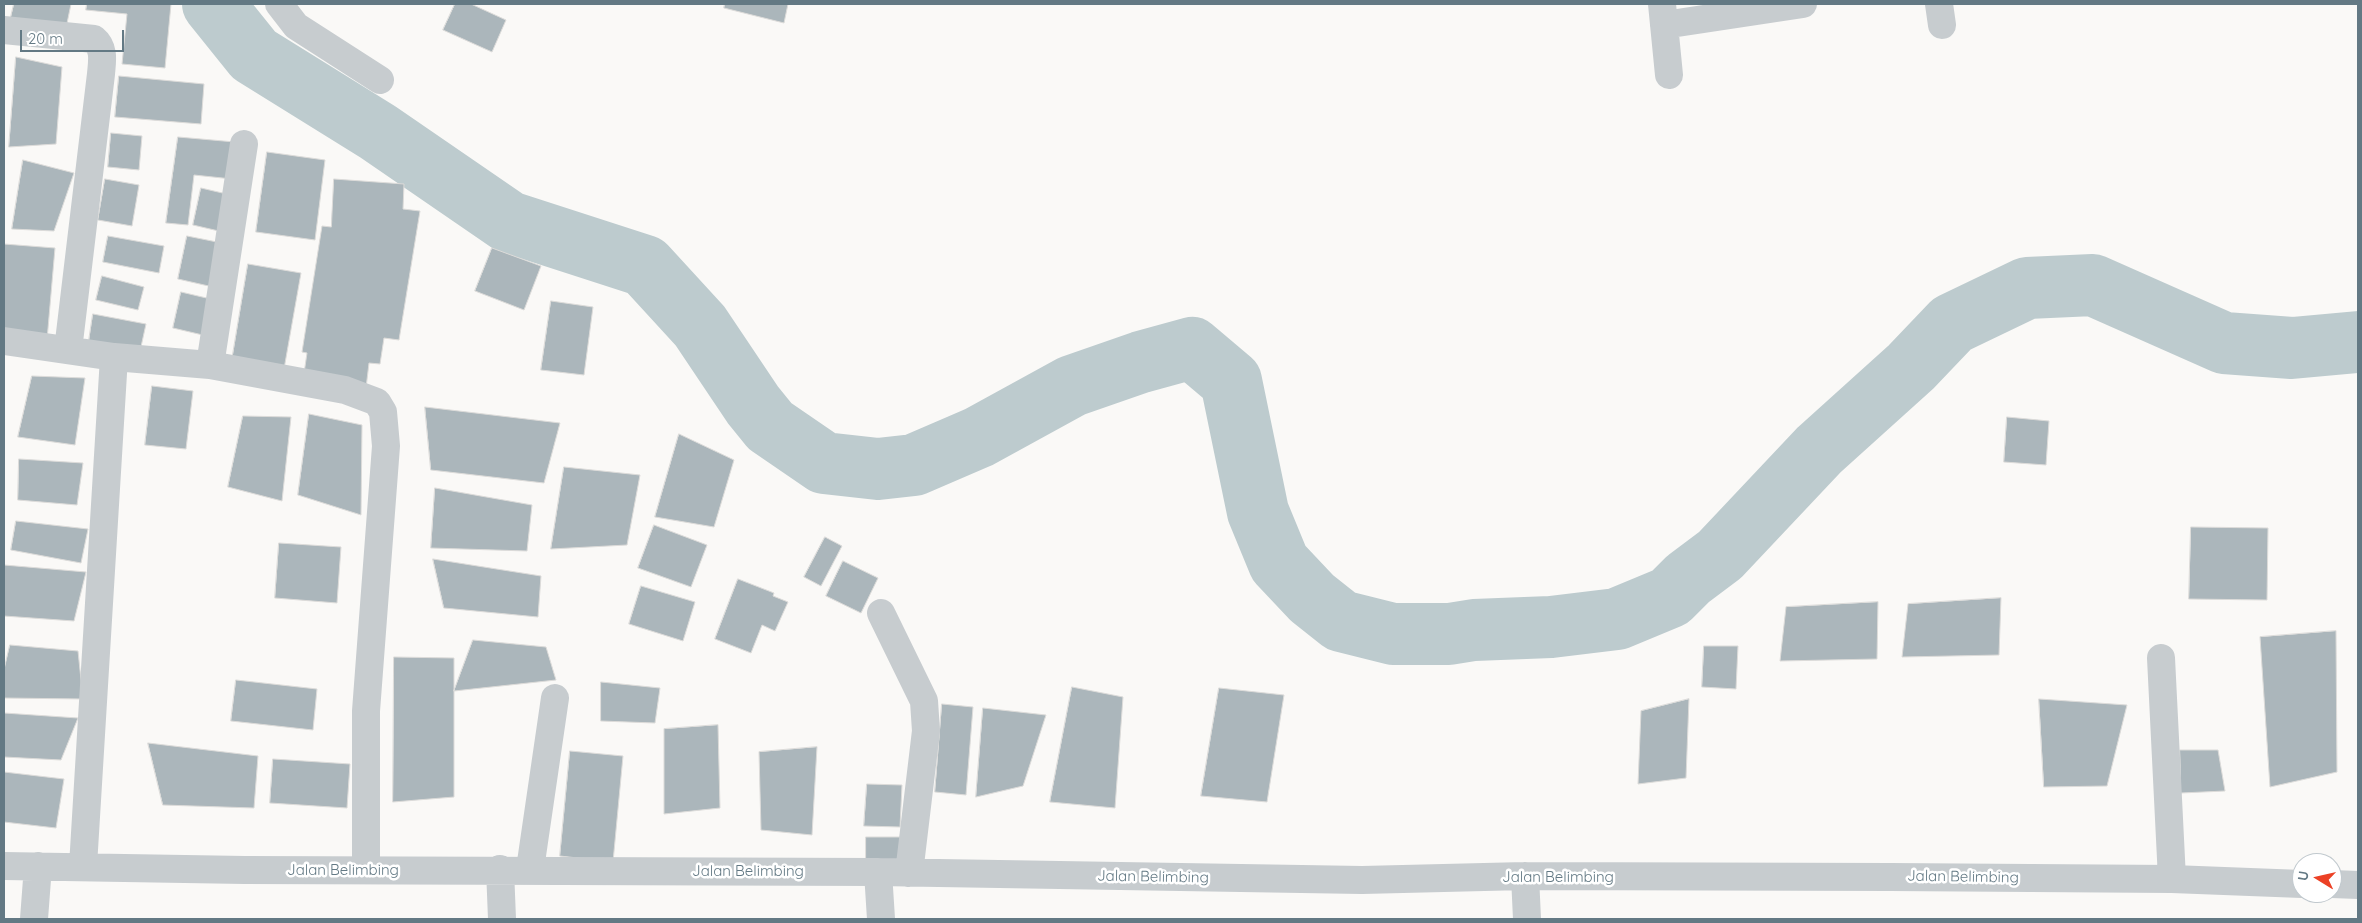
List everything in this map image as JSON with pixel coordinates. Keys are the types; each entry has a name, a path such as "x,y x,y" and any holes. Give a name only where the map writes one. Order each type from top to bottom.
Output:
{"street":[{"path":"279,4 296,26 380,80"},
{"path":"1669,74 1663,15 1803,4"},
{"path":"4,30 94,39 99,43 101,50 100,74 68,350"},
{"path":"210,365 244,144"},
{"path":"4,341 114,357 210,365 345,390 377,402 382,412 386,446 366,711 366,870"},
{"path":"83,866 114,357"},
{"path":"881,613 924,701 926,731 909,873"},
{"path":"2161,658 2172,879"},
{"path":"530,869 554,698"},
{"name":"Jalan Belimbing","path":"4,866 366,870 530,869 878,872 1362,880 1525,876 2172,879 2292,884"},
{"path":"34,919 38,866"},
{"path":"500,869 502,919"},
{"path":"878,872 880,919"},
{"path":"1525,876 1527,919"},
{"path":"2342,884 2358,885"}],"building":[{"path":"14,4 71,4 65,33 10,21"},
{"path":"87,4 171,4 165,68 122,64 127,14 86,10"},
{"path":"455,4 471,4 506,20 492,52 443,30"},
{"path":"725,4 788,4 784,23 724,8"},
{"path":"16,57 62,67 56,144 9,147"},
{"path":"119,76 204,84 201,124 115,117"},
{"path":"111,133 142,136 139,170 108,167"},
{"path":"178,137 235,142 232,179 194,175 188,225 166,223"},
{"path":"267,152 325,160 315,240 256,232"},
{"path":"23,160 74,173 54,231 12,229"},
{"path":"105,179 139,185 132,226 98,220"},
{"path":"334,179 404,184 403,209 420,211 399,340 384,338 380,364 369,363 366,388 303,380 307,353 302,352 322,226 331,227"},
{"path":"201,188 231,195 223,232 193,225"},
{"path":"108,236 164,246 159,273 103,262"},
{"path":"187,236 222,243 213,287 178,279"},
{"path":"4,244 55,248 47,340 4,336"},
{"path":"492,248 541,266 524,310 475,291"},
{"path":"248,264 301,273 284,369 232,360"},
{"path":"102,276 144,287 138,310 96,300"},
{"path":"181,292 215,300 207,336 173,328"},
{"path":"551,301 593,307 584,375 541,370"},
{"path":"93,314 146,324 139,356 88,347"},
{"path":"32,376 85,378 75,445 18,437"},
{"path":"152,386 193,391 186,449 145,445"},
{"path":"425,407 560,423 544,483 431,470"},
{"path":"309,414 362,425 361,515 298,495"},
{"path":"243,416 291,417 282,501 228,487"},
{"path":"2007,417 2049,421 2046,465 2004,462"},
{"path":"679,434 734,460 714,527 655,517"},
{"path":"19,459 83,463 77,505 18,500"},
{"path":"564,467 640,475 627,545 551,549"},
{"path":"435,488 532,505 527,551 431,548"},
{"path":"16,521 88,529 81,563 11,550"},
{"path":"654,525 707,545 691,587 638,568"},
{"path":"2191,527 2268,528 2267,600 2189,599"},
{"path":"825,537 842,546 821,586 804,577"},
{"path":"279,543 341,547 337,603 275,598"},
{"path":"433,559 541,576 538,617 444,608"},
{"path":"843,561 878,578 861,613 826,596"},
{"path":"4,565 86,572 74,621 4,616"},
{"path":"738,579 774,593 773,596 788,602 775,631 762,625 751,653 715,639"},
{"path":"641,586 695,602 683,641 629,624"},
{"path":"2001,598 1999,655 1902,657 1908,604"},
{"path":"1878,602 1877,659 1780,661 1786,607"},
{"path":"2336,631 2337,772 2270,787 2260,637"},
{"path":"473,640 546,647 556,680 454,691"},
{"path":"10,645 78,651 83,699 4,698 4,670"},
{"path":"1704,646 1738,646 1736,689 1702,687"},
{"path":"394,657 454,658 454,797 393,802"},
{"path":"236,680 317,689 313,730 231,721"},
{"path":"601,682 660,688 655,723 601,721"},
{"path":"1072,687 1123,697 1115,808 1050,802"},
{"path":"1219,688 1284,695 1267,802 1201,796"},
{"path":"1689,699 1686,778 1638,784 1641,711"},
{"path":"2039,699 2127,705 2107,786 2044,787"},
{"path":"942,704 973,707 966,795 935,792"},
{"path":"983,708 1046,715 1023,786 976,797"},
{"path":"4,713 78,718 61,760 4,757"},
{"path":"718,725 720,808 664,814 664,729"},
{"path":"148,743 258,756 254,808 163,805"},
{"path":"817,747 812,835 761,830 759,752"},
{"path":"2180,750 2218,750 2225,791 2181,793"},
{"path":"570,751 623,756 613,862 560,856"},
{"path":"273,759 350,764 347,808 270,803"},
{"path":"4,772 64,779 56,828 4,822"},
{"path":"867,784 902,785 900,827 864,826"},
{"path":"866,837 900,837 899,860 866,859"}],"waterway":[{"path":"213,4 254,55 378,132 509,222 645,266 700,326 753,405 770,426 824,463 878,469 914,465 979,437 1072,386 1141,362 1192,348 1231,381 1258,512 1279,563 1312,598 1341,621 1393,634 1449,634 1474,630 1551,627 1617,619 1670,597 1688,579 1720,555 1819,450 1911,367 1952,324 2027,288 2093,285 2224,343 2292,348 2358,342"}]}
